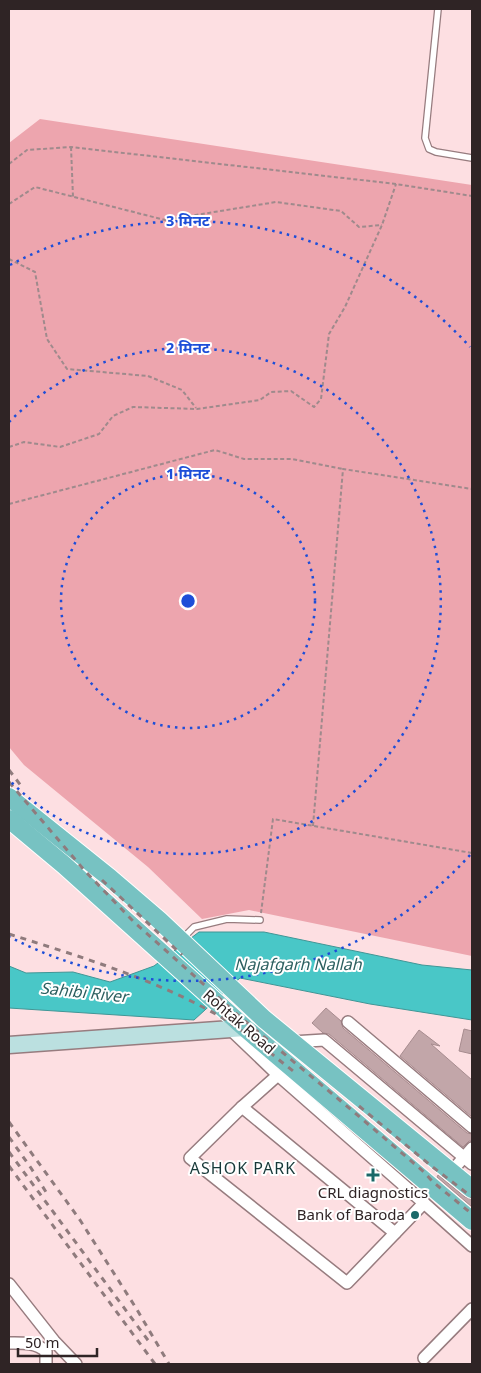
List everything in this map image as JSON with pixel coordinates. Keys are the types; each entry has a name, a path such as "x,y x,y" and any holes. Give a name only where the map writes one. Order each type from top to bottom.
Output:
{"main road":[{"name":"Rohtak Road","path":"9,797 159,920 235,993 292,1042 472,1189"},
{"name":"Rohtak Road","path":"9,819 165,955 218,1004 237,1028 472,1221"}],"street":[{"path":"348,1022 472,1127"},
{"path":"9,1045 237,1028 278,1075 472,1246"},
{"path":"292,1042 324,1040 468,1161"},
{"path":"278,1075 190,1158 347,1283 424,1202"},
{"path":"242,1108 395,1232"},
{"path":"451,1172 468,1161 472,1148"},
{"path":"9,1284 54,1341 76,1364"},
{"path":"424,1358 472,1308"},
{"path":"9,1343 34,1344 41,1347 46,1351 46,1364"}],"lane":[{"path":"438,9 425,138 429,149 436,152 472,158"},
{"path":"180,941 194,927 227,919 260,920"}],"path":[{"path":"9,164 27,150 72,147 396,184 472,196"},
{"path":"72,147 73,197"},
{"path":"9,447 24,442 60,447 99,434 113,416 133,407 197,409 260,400 271,392 291,391 314,407 321,399 329,334 345,307 382,225 396,184"},
{"path":"9,204 35,187 165,220 276,202 341,211 358,228 382,225"},
{"path":"9,258 35,272 47,339 67,369 148,376 182,390 197,409"},
{"path":"9,504 215,450 244,459 292,460 472,489"},
{"path":"313,826 343,469"},
{"path":"260,920 273,819 472,853"}],"shaded area":[{"path":"40,119 472,185 472,956 249,910 202,919 148,867 24,765 9,747 9,143"}],"water":[{"path":"199,932 264,932 422,965 472,970 472,1020 370,1004 240,978 194,1020 9,1008 9,966 26,973 73,972 110,982 154,966"}],"building":[{"path":"326,1008 341,1021 343,1028 467,1133 472,1134 472,1141 469,1141 463,1147 329,1034 323,1033 312,1023"},
{"path":"464,1029 472,1031 472,1054 459,1051"},
{"path":"419,1030 440,1046 431,1044 472,1080 472,1117 400,1056"},
{"path":"438,1175 465,1197 472,1199 472,1207 437,1177"}],"railway":[{"path":"9,770 22,787"},
{"path":"9,782 85,871 133,921 239,1016 472,1214"},
{"path":"102,880 182,955"},
{"path":"9,934 117,970 196,1003 241,1030 297,1074"},
{"path":"359,1106 472,1197"},
{"path":"9,1122 80,1220 169,1364"},
{"path":"9,1137 46,1192"},
{"path":"9,1152 150,1343"},
{"path":"9,1166 155,1364"}],"place":[{"name":"CRL diagnostics","path":"373,1175"},
{"name":"Bank of Baroda","path":"415,1215"}],"district":[{"name":"ASHOK PARK","path":"243,1168"}],"water label":[{"name":"Najafgarh Nallah","path":"298,964"},
{"name":"Sahibi River","path":"84,992"}]}
